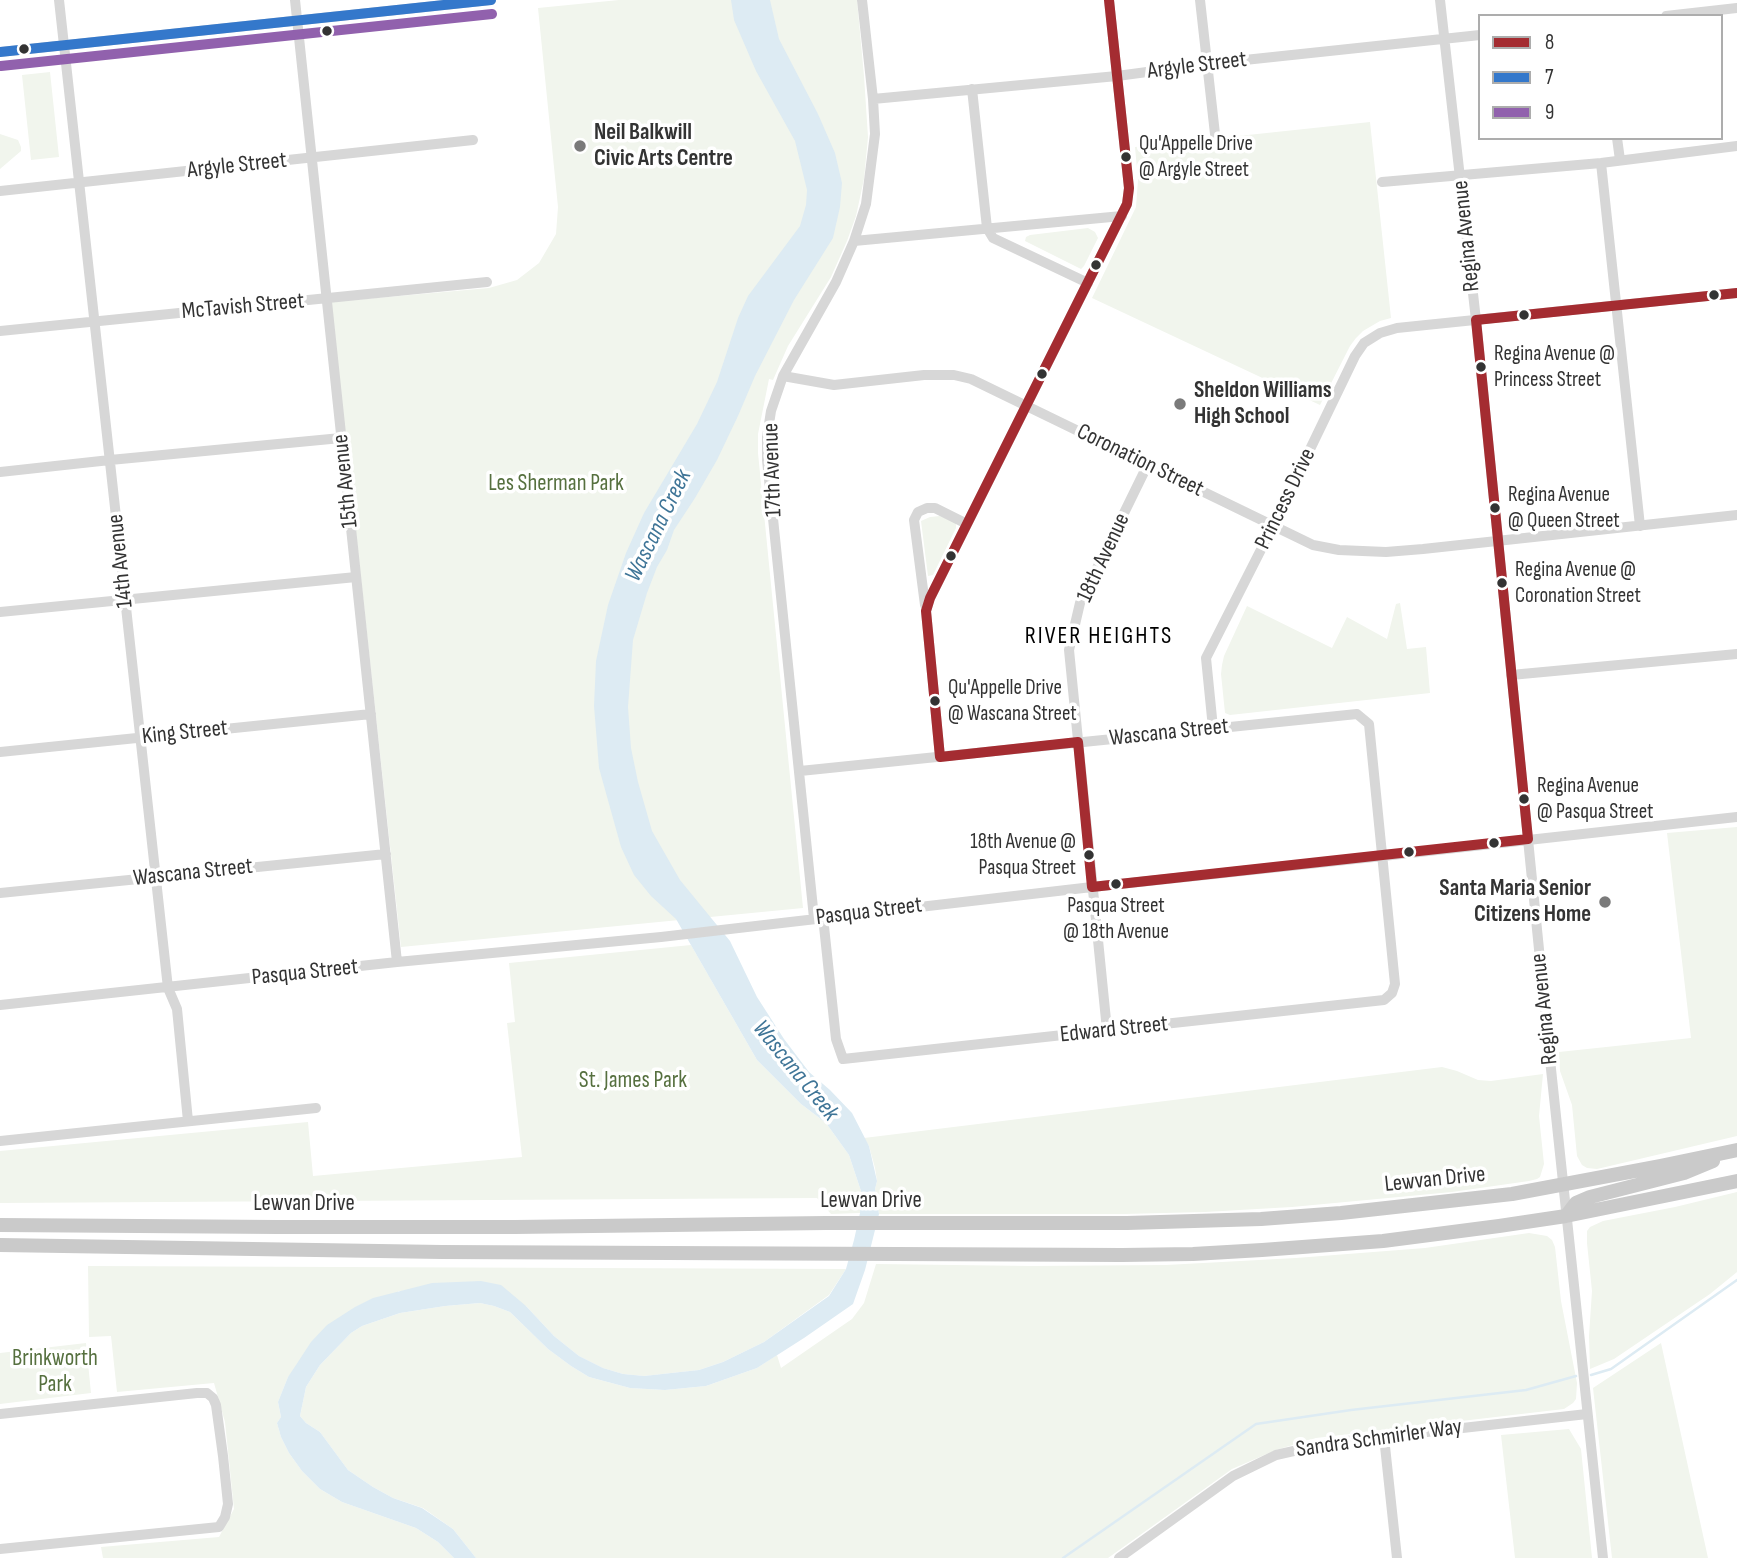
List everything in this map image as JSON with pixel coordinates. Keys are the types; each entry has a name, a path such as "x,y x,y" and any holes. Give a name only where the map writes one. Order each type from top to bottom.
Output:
{"main road":[{"name":"Lewvan Drive","path":"0,1225 515,1227 1127,1223 1261,1219 1455,1201 1563,1185 1737,1150"},
{"name":"Lewvan Drive","path":"1566,1216 1576,1203 1590,1197 1684,1173 1737,1150"},
{"name":"Lewvan Drive","path":"0,1245 819,1254 1122,1255 1262,1251 1424,1236 1566,1216 1737,1181"}],"street":[{"name":"14th Avenue","path":"59,0 168,988 177,1009 188,1121"},
{"name":"15th Avenue","path":"295,0 397,962"},
{"path":"0,52 491,0"},
{"name":"17th Avenue","path":"844,1059 836,1039 800,771 767,460 767,437 771,411 783,376 836,282 866,204 874,134 873,99 862,0"},
{"path":"926,611 930,598 1127,204 1129,188 1109,0"},
{"path":"1200,0 1215,134"},
{"name":"Regina Avenue","path":"1440,0 1476,320 1603,1558"},
{"path":"1673,14 1701,6 1737,8"},
{"name":"Argyle Street","path":"873,99 1117,76 1478,36"},
{"path":"972,89 987,228 993,238 1088,283"},
{"name":"Argyle Street","path":"0,191 473,140"},
{"path":"1617,140 1620,160"},
{"path":"1382,182 1601,163 1737,146"},
{"path":"1601,163 1640,526"},
{"path":"854,241 1122,216"},
{"name":"McTavish Street","path":"0,331 487,282"},
{"name":"Princess Drive","path":"1213,728 1206,658 1355,356 1364,343 1380,333 1397,328 1737,293"},
{"name":"Coronation Street","path":"783,376 834,384 925,375 954,375 971,379 1313,545 1339,550 1386,552 1737,515"},
{"path":"0,472 341,438"},
{"name":"18th Avenue","path":"1107,1030 1069,650 1080,604 1148,464"},
{"path":"940,757 915,520 918,512 935,508 967,524"},
{"path":"0,612 356,577"},
{"path":"1511,675 1737,654"},
{"name":"King Street","path":"0,752 371,714"},
{"name":"Wascana Street","path":"800,771 1357,714 1369,724 1382,856"},
{"name":"Pasqua Street","path":"0,1004 742,928 1737,817"},
{"name":"Wascana Street","path":"0,893 386,854"},
{"name":"Edward Street","path":"844,1059 1384,1000 1392,993 1395,984 1382,856"},
{"path":"0,1140 316,1108"},
{"path":"0,1414 207,1393 216,1405 228,1504 219,1527 207,1530 0,1549"},
{"name":"Sandra Schmirler Way","path":"1119,1558 1223,1482 1276,1455 1329,1443 1587,1414"},
{"path":"1384,1437 1397,1558"}],"green space":[{"name":"Les Sherman Park","path":"619,0 857,0 868,137 864,179 856,216 831,277 788,346 773,380 769,379 758,434 803,908 401,947 331,302 489,288 517,280 539,263 556,234 558,207 538,8"},
{"path":"50,72 59,157 31,160 22,75"},
{"path":"1370,122 1391,318 1380,321 1356,338 1320,405 1092,298 1136,207 1138,180 1135,147"},
{"path":"0,134 18,140 21,151 0,169"},
{"path":"1088,228 1095,232 1098,238 1081,269 1025,241 1030,235"},
{"path":"940,516 956,523 956,528 933,575 928,576 921,521"},
{"path":"1400,603 1407,649 1426,647 1430,693 1230,715 1225,713 1222,665 1247,606 1332,648 1347,617 1387,639 1396,604"},
{"path":"1737,827 1737,1136 1597,1169 1587,1168 1577,1156 1572,1105 1560,1071 1559,1052 1691,1038 1667,833"},
{"name":"St. James Park","path":"691,945 757,1060 801,1104 826,1123 849,1155 861,1191 860,1213 831,1214 817,1198 0,1203 0,1151 308,1122 313,1176 522,1157 507,1023 515,1022 509,963"},
{"path":"1442,1067 1478,1080 1491,1081 1543,1074 1539,1116 1544,1164 1540,1177 1452,1192 1205,1212 879,1214 875,1168 864,1138"},
{"path":"1737,1192 1737,1272 1710,1294 1614,1359 1590,1369 1592,1291 1587,1231 1590,1227 1603,1221"},
{"path":"1529,1233 1547,1236 1555,1247 1561,1301 1577,1383 1576,1399 1573,1403 1564,1409 1316,1438 1276,1450 1232,1469 1108,1558 476,1558 453,1529 423,1508 393,1498 348,1470 320,1432 300,1416 306,1387 320,1365 351,1333 362,1326 400,1313 445,1306 480,1303 510,1312 548,1349 589,1377 630,1388 665,1390 706,1386 757,1368 777,1355 781,1368 852,1319 864,1303 876,1264 1166,1265 1425,1248"},
{"path":"88,1266 846,1269 829,1295 764,1342 723,1362 699,1370 644,1376 603,1368 579,1356 554,1336 526,1306 399,1291 288,1377 278,1402 281,1417 277,1423 289,1453 320,1489 342,1502 416,1528 438,1542 454,1558 103,1558 101,1547 219,1537 234,1509 225,1422 214,1383 117,1392 111,1336 89,1337"},
{"name":"Brinkworth Park","path":"86,1343 91,1393 0,1404 0,1353"},
{"path":"1661,1343 1708,1558 1612,1558 1593,1388"},
{"path":"1569,1429 1581,1449 1592,1558 1515,1558 1501,1435"}],"water":[{"name":"Wascana Creek","path":"731,0 770,0 779,39 835,153 842,183 840,207 833,238 794,300 755,376 717,460 674,530 657,567 633,640 628,707 631,748 652,831 680,880 730,941 757,997 784,1039 809,1072 852,1113 869,1146 877,1181 875,1189 879,1214 853,1304 757,1368 706,1386 665,1390 630,1388 589,1377 548,1349 510,1312 480,1303 400,1313 362,1326 351,1333 320,1365 306,1387 300,1416 320,1432 348,1470 393,1498 422,1508 453,1529 476,1558 454,1558 438,1542 416,1528 342,1502 320,1489 289,1453 277,1423 281,1417 278,1402 288,1377 311,1342 327,1325 373,1298 432,1283 481,1281 501,1285 526,1306 554,1336 579,1356 603,1368 644,1376 699,1370 723,1362 764,1342 829,1296 846,1269 860,1213 861,1191 849,1155 826,1123 801,1104 757,1060 676,919 651,896 634,875 621,847 599,768 594,706 596,661 608,605 626,553 644,513 697,424 717,382 748,296 800,226 806,205 807,190 795,141 756,71 734,20"}],"waterway":[{"path":"1591,1375 1611,1369 1737,1280"},
{"path":"1063,1558 1256,1424 1526,1390 1576,1376"}],"transit line":[{"name":"7","path":"0,52 491,0"},
{"name":"8","path":"940,757 926,611 930,598 1127,204 1129,188 1109,0"},
{"name":"9","path":"1,66 492,14"},
{"name":"8","path":"1476,320 1737,293"},
{"name":"8","path":"1476,320 1528,839"},
{"name":"8","path":"1078,742 1092,887"},
{"name":"8","path":"940,757 1078,742"},
{"name":"8","path":"1092,887 1528,839"}],"place":[{"name":"Neil Balkwill Civic Arts Centre","path":"580,146"},
{"name":"Qu'Appelle Drive @ Argyle Street","path":"1126,157"},
{"name":"Regina Avenue @ Princess Street","path":"1481,367"},
{"name":"Sheldon Williams High School","path":"1180,404"},
{"name":"Regina Avenue @ Queen Street","path":"1495,508"},
{"name":"Regina Avenue @ Coronation Street","path":"1502,583"},
{"name":"Qu'Appelle Drive @ Wascana Street","path":"935,701"},
{"name":"Regina Avenue @ Pasqua Street","path":"1524,799"},
{"name":"18th Avenue @ Pasqua Street","path":"1089,855"},
{"name":"Pasqua Street @ 18th Avenue","path":"1116,884"},
{"name":"Santa Maria Senior Citizens Home","path":"1605,902"}],"district":[{"name":"RIVER HEIGHTS","path":"1099,637"}]}
